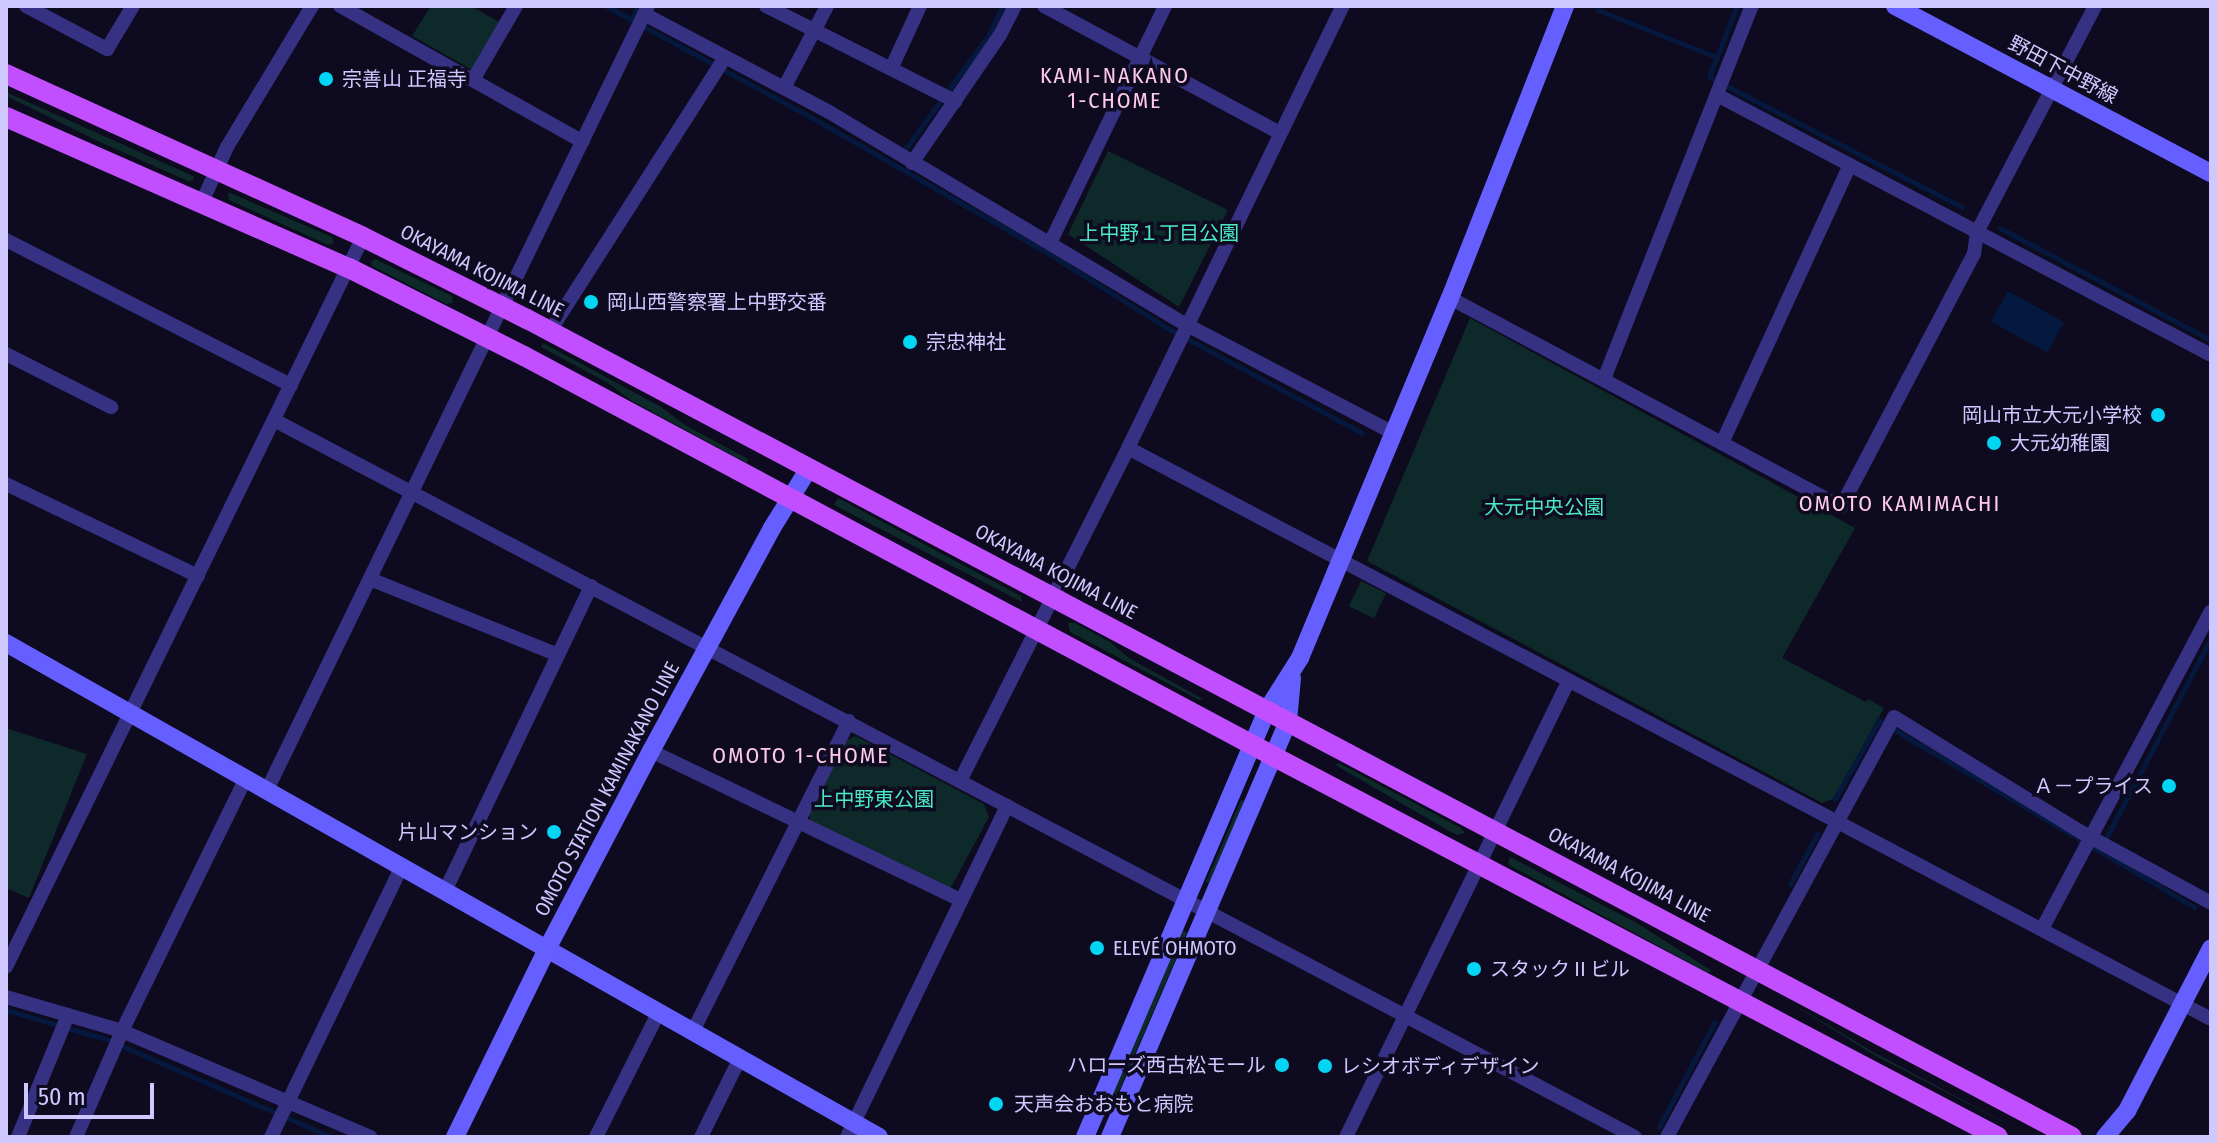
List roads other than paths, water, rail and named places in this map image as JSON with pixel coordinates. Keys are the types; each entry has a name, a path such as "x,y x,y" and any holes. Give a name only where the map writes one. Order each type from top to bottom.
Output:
{"main road":[{"name":"OKAYAMA KOJIMA LINE","path":"6,74 363,237 550,331 2072,1137"},
{"path":"6,117 349,268 1998,1137"}],"street":[{"path":"26,6 43,10 107,49 133,6"},
{"path":"202,202 215,169 312,6"},
{"path":"340,6 583,142"},
{"path":"473,80 516,6"},
{"path":"766,6 949,98"},
{"path":"784,88 827,6"},
{"path":"891,69 920,6"},
{"path":"912,163 949,98 1000,35 1015,6"},
{"path":"1044,6 1280,133"},
{"path":"1051,241 1165,6"},
{"path":"960,781 1128,448 1343,6"},
{"path":"1085,1137 1267,710 1293,675 1450,298 1565,6"},
{"path":"1604,379 1752,6"},
{"name":"野田下中野線","path":"1895,6 2211,173"},
{"path":"1450,298 1841,507 1974,254 1977,232 2095,6"},
{"path":"267,790 643,17 720,65 784,88 1051,241 1184,332 1394,433"},
{"path":"550,331 720,65"},
{"path":"1720,87 1850,165 2211,355"},
{"path":"1722,443 1850,165"},
{"path":"6,967 363,237"},
{"path":"6,240 291,385"},
{"path":"6,354 111,407"},
{"path":"274,420 1635,1137"},
{"path":"1128,448 2211,1019"},
{"name":"OMOTO STATION KAMINAKANO LINE","path":"455,1137 547,949 651,751 809,468"},
{"path":"6,484 198,576"},
{"path":"370,579 558,655"},
{"path":"445,891 591,586"},
{"path":"2042,929 2095,844 2209,621"},
{"path":"6,643 740,1058 851,1130 879,1137"},
{"path":"1110,1137 1288,721 1293,675"},
{"path":"1346,1137 1568,682"},
{"path":"1667,1137 1894,717 2095,844 2211,903"},
{"path":"693,1031 796,819 849,721"},
{"path":"651,751 960,900"},
{"path":"76,1137 118,1040 246,778"},
{"path":"851,1130 1007,806"},
{"path":"271,1137 402,866"},
{"path":"2105,1137 2127,1111 2211,948"},
{"path":"8,1003 118,1040 283,1112 370,1137"},
{"path":"596,1137 659,1012"},
{"path":"18,1137 65,1023"},
{"path":"701,1137 740,1058"},
{"path":"2123,1137 2127,1111"}],"water":[{"path":"2008,291 2064,322 2047,353 1991,322"}],"waterway":[{"path":"606,6 825,125 1046,252 1167,328 1362,433"},
{"path":"631,20 638,6"},
{"path":"906,148 988,36 1002,6"},
{"path":"1737,6 1709,77 1962,207"},
{"path":"1598,10 1716,57"},
{"path":"2000,228 2211,340"},
{"path":"2104,842 2211,638"},
{"path":"1878,720 2194,907"},
{"path":"1835,799 1879,721"},
{"path":"1790,884 1817,834"},
{"path":"6,1010 106,1039 331,1137"},
{"path":"1659,1127 1714,1023"}],"place":[{"name":"宗善山 正福寺","path":"326,79"},
{"name":"岡山西警察署上中野交番","path":"591,302"},
{"name":"宗忠神社","path":"910,342"},
{"name":"岡山市立大元小学校","path":"2158,415"},
{"name":"大元幼稚園","path":"1994,443"},
{"name":"Ａ－プライス","path":"2169,786"},
{"name":"片山マンション","path":"554,832"},
{"name":"ELEVÉ OHMOTO","path":"1097,948"},
{"name":"スタックⅡビル","path":"1474,969"},
{"name":"ハローズ西古松モール","path":"1282,1065"},
{"name":"レシオボディデザイン","path":"1325,1066"},
{"name":"天声会おおもと病院","path":"996,1104"}],"district":[{"name":"KAMI-NAKANO 1-CHOME","path":"1115,88"},
{"name":"OMOTO KAMIMACHI","path":"1900,504"},
{"name":"OMOTO 1-CHOME","path":"801,756"}],"park label":[{"name":"上中野１丁目公園","path":"1159,233"},
{"name":"大元中央公園","path":"1544,507"},
{"name":"上中野東公園","path":"874,799"}]}
